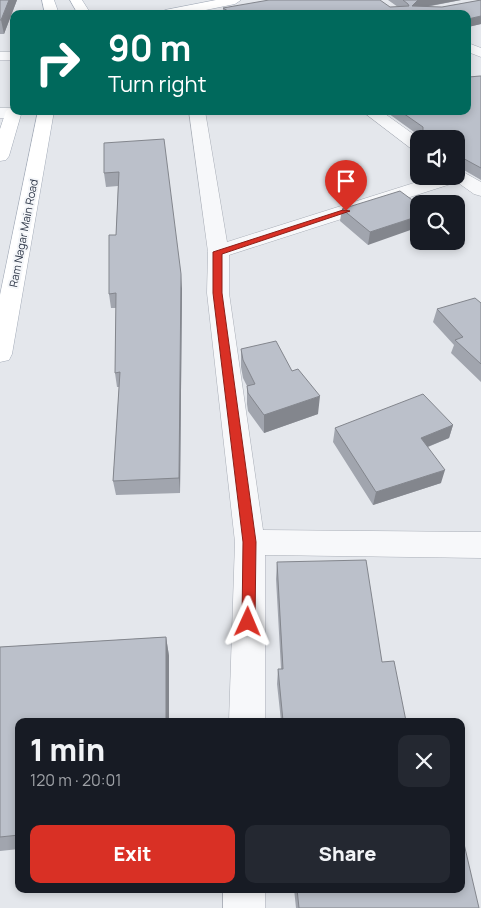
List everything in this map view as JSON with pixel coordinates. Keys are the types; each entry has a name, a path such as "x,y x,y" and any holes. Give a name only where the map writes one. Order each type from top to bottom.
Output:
{"main road":[{"path":"185,10 235,0"},
{"path":"234,10 249,7"},
{"path":"0,156 9,112"},
{"name":"Ram Nagar Main Road","path":"0,354 45,115"}],"street":[{"path":"197,115 218,252 218,293 250,542 247,718"},
{"path":"376,115 410,140"},
{"path":"465,173 481,168"},
{"path":"465,180 481,190"},
{"path":"218,252 426,185"},
{"path":"250,542 392,542 481,545"},
{"path":"244,893 244,908"}],"building":[{"path":"0,0 9,0 1,20 0,20"},
{"path":"269,0 380,0 390,7 409,6 403,0 418,0 412,6 442,7 481,0 481,16 471,18 471,10 226,10 223,8"},
{"path":"481,76 481,168 465,159 465,130 423,130 423,127 406,115 471,115 471,77"},
{"path":"164,139 181,274 179,478 113,481 120,372 115,373 116,293 109,294 109,235 116,235 119,172 104,173 104,143"},
{"path":"400,191 410,198 410,219 370,232 342,209"},
{"path":"475,298 481,303 481,364 455,340 463,337 437,309"},
{"path":"276,341 292,371 298,369 320,396 264,415 248,393 247,386 255,384 243,360 241,349"},
{"path":"423,394 453,425 421,438 445,470 376,492 335,428"},
{"path":"366,560 382,662 394,661 405,718 283,718 278,669 283,669 277,562"},
{"path":"166,637 166,718 15,718 15,835 0,837 0,647"},
{"path":"465,848 479,908 299,908 297,893 465,893"}],"route":[{"path":"248,622 250,542 218,293 218,252 346,211"}]}
